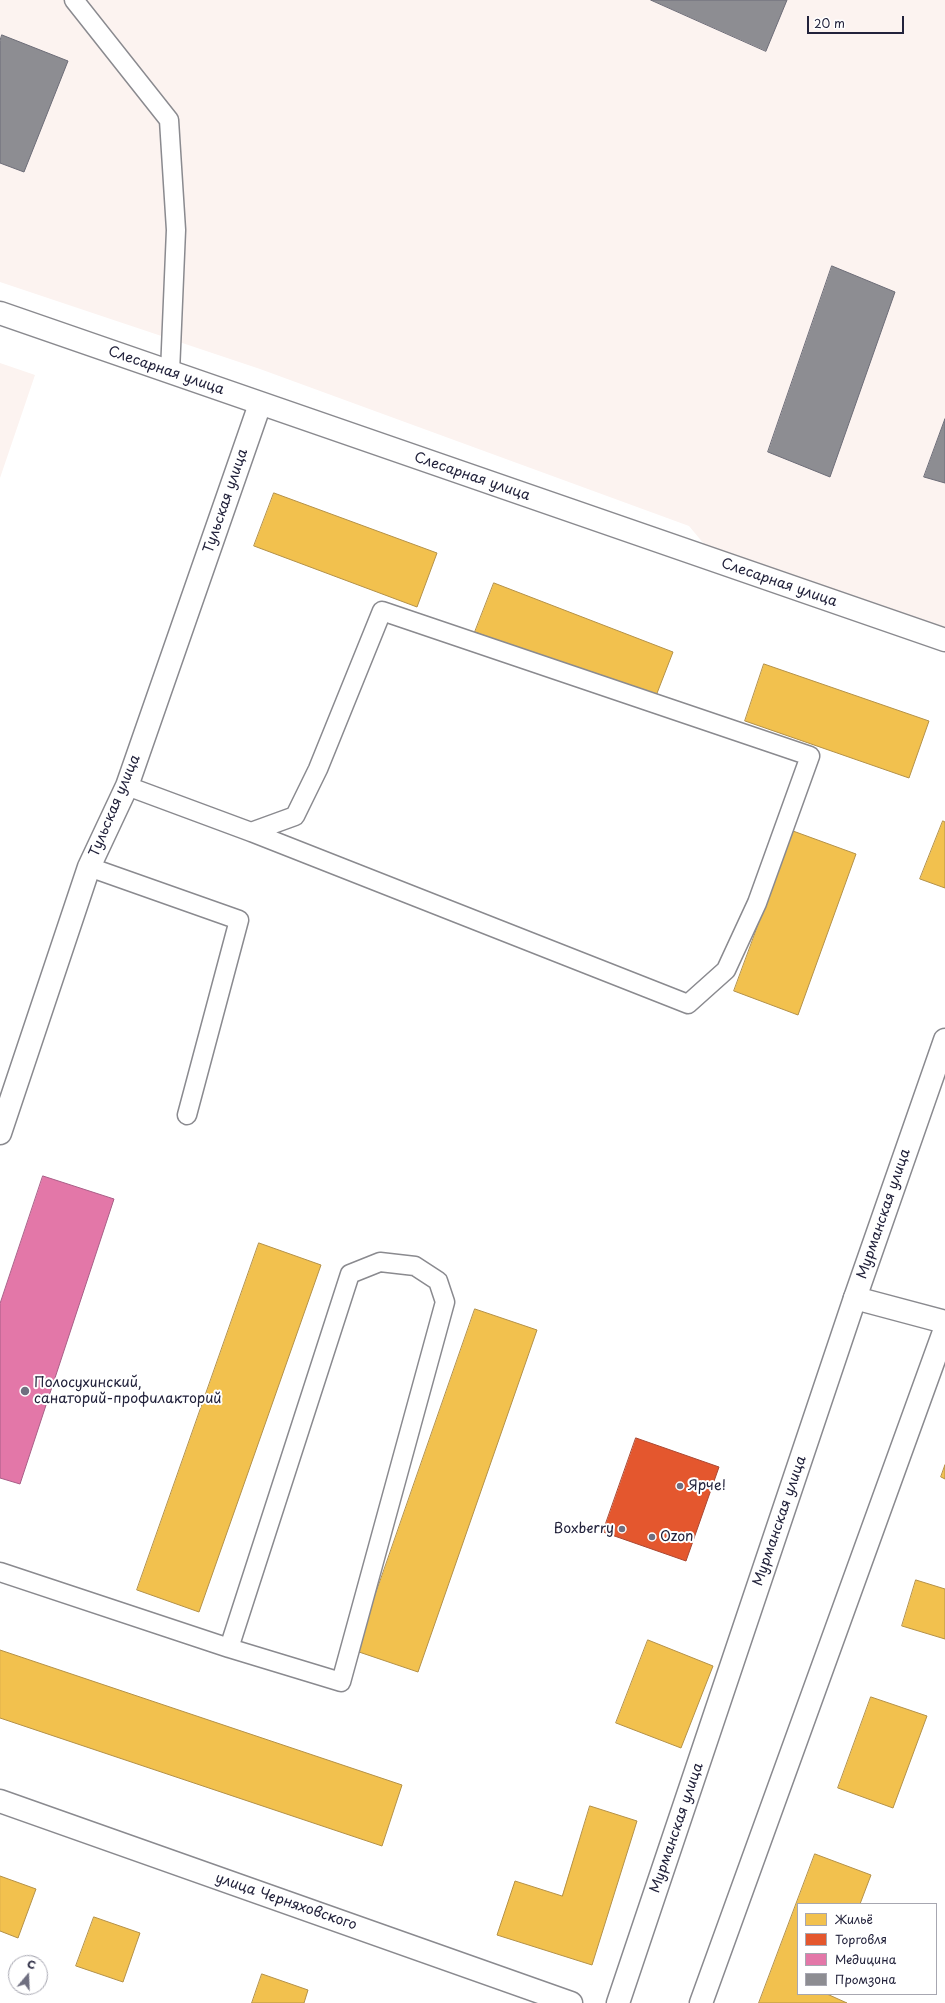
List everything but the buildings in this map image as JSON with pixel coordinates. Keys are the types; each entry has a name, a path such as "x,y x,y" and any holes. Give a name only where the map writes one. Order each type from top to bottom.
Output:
{"main road":[{"name":"Слесарная улица","path":"0,313 945,640"},
{"name":"Тульская улица","path":"89,867 127,786 260,404"},
{"path":"0,1133 89,867"},
{"name":"Мурманская улица","path":"618,2003 855,1298 945,1040"},
{"path":"855,1298 945,1322"},
{"path":"701,2003 945,1329"},
{"name":"улица Черняховского","path":"0,1802 572,2003"}],"lane":[{"path":"74,0 169,120 176,230 170,372"},
{"path":"127,786 251,832 688,1004 726,970 757,903 810,756 382,611 318,769 295,816 251,832"},
{"name":"Тульская улица","path":"89,867 239,920 187,1115"},
{"path":"0,1572 229,1648 341,1682 445,1302 438,1281 415,1266 380,1262 350,1274 229,1648"}],"shaded area":[{"path":"0,0 945,0 945,634 719,562 689,526 260,369 0,282"},
{"path":"0,363 35,375 0,478"}],"place":[{"name":"Полосухинский, санаторий-профилакторий","path":"25,1391"},
{"name":"Ярче!","path":"680,1486"},
{"name":"Boxberry","path":"622,1529"},
{"name":"Ozon","path":"652,1537"}]}
